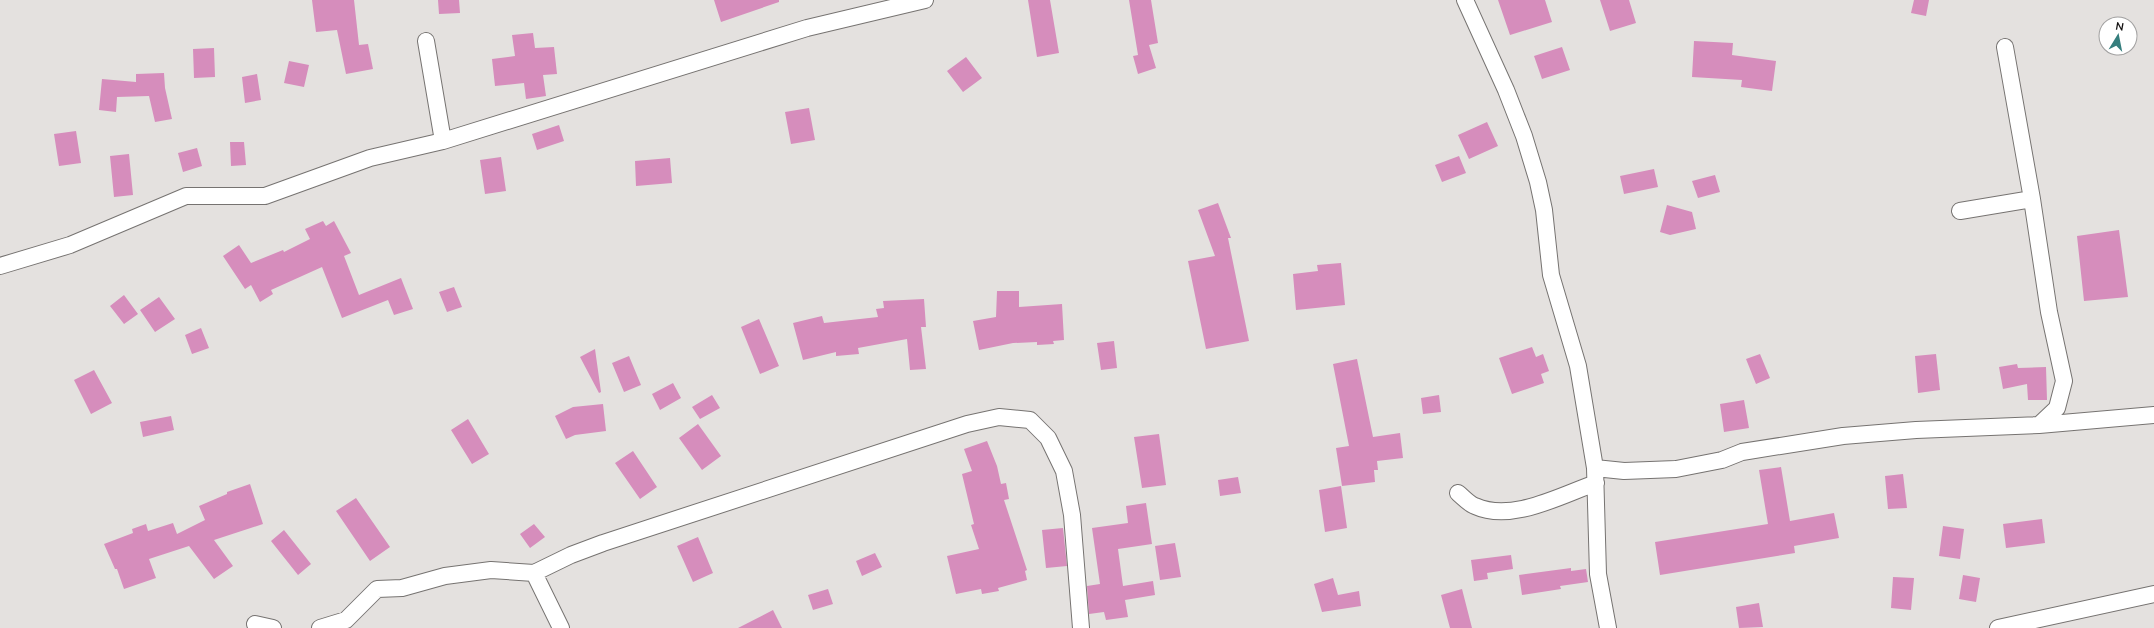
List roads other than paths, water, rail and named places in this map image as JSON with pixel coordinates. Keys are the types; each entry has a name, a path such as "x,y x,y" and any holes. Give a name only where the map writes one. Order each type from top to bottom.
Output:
{"street":[{"path":"0,266 70,245 186,196 265,196 370,158 443,141 806,28 925,0"},
{"path":"1465,0 1506,90 1524,136 1538,182 1544,210 1551,275 1578,366 1596,476 1598,574 1608,628"},
{"path":"426,41 443,141"},
{"path":"2005,47 2032,199 2049,312 2064,381 2056,408 2038,425"},
{"path":"1960,211 2032,199"},
{"path":"1458,493 1475,506 1497,511 1519,511 1596,476 1624,471 1676,469 1722,460 1742,452 1843,436 1916,430 2038,425 2154,415"},
{"path":"320,628 346,620 377,589 402,588 446,576 490,570 534,573 570,555 603,543 967,424 999,417 1030,420 1048,438 1064,471 1072,516 1081,628"},
{"path":"534,573 561,628"},
{"path":"1998,628 2154,594"},
{"path":"255,624 273,628"}]}
